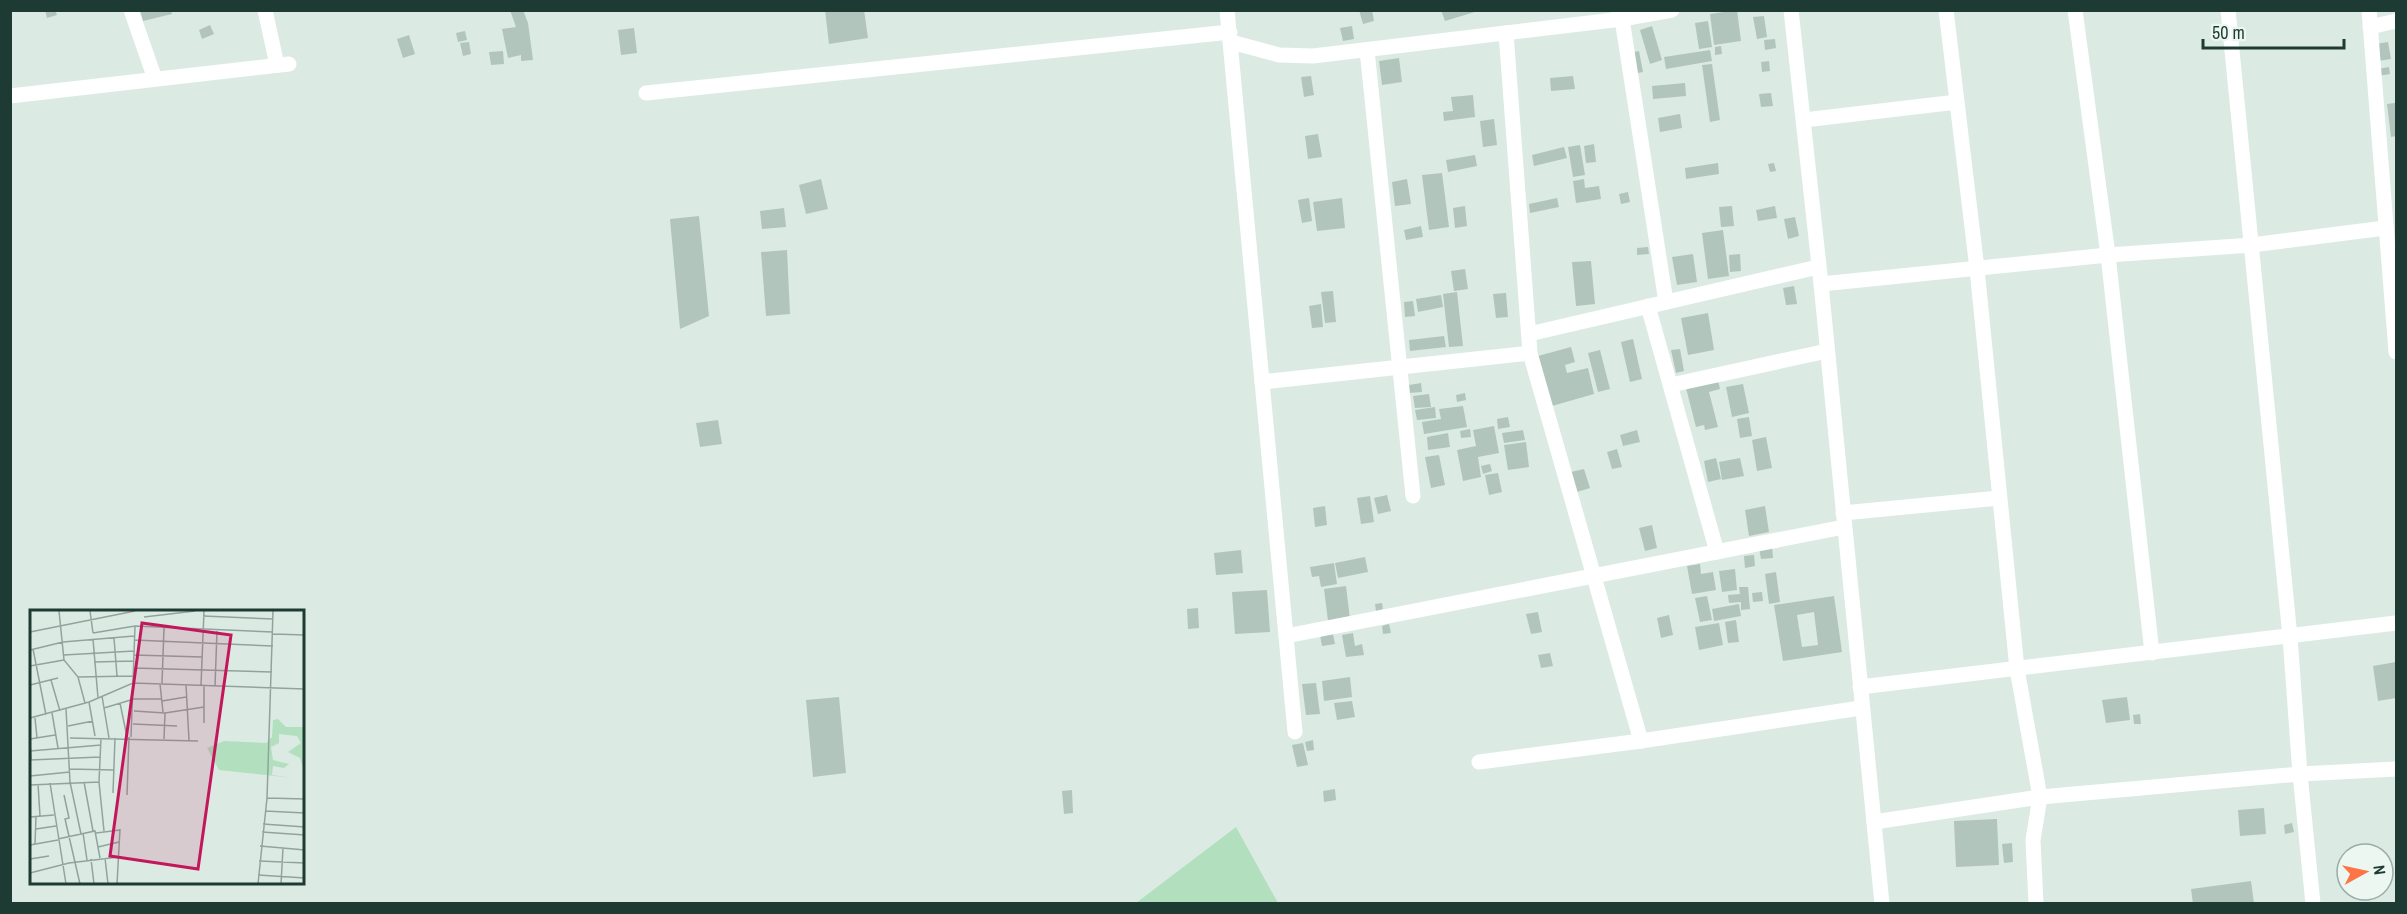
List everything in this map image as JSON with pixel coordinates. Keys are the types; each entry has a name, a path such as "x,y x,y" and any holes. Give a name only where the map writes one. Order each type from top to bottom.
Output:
{"street":[{"path":"131,10 155,79"},
{"path":"10,96 283,65 265,10"},
{"path":"1227,10 1295,732"},
{"path":"646,93 1230,37 1293,57 1506,33 1620,15 1672,10"},
{"path":"1791,10 1821,284 1882,903"},
{"path":"1946,10 1977,269 2017,669 2040,797 2033,840 2036,903"},
{"path":"2075,10 2108,255 2152,653"},
{"path":"2228,10 2290,637 2300,774 2313,903"},
{"path":"2369,10 2385,228 2397,352"},
{"path":"1620,15 1666,302"},
{"path":"2370,27 2397,21"},
{"path":"1506,33 1530,353 1641,741"},
{"path":"1367,50 1413,496"},
{"path":"1804,120 1957,102"},
{"path":"1821,284 2108,255 2252,245 2385,228"},
{"path":"1529,333 1818,267"},
{"path":"1648,306 1717,552"},
{"path":"1671,385 1827,351"},
{"path":"1262,382 1530,353"},
{"path":"1286,636 1717,552 1843,520 1999,498"},
{"path":"1860,687 2397,623"},
{"path":"1479,762 1641,741 1861,708"},
{"path":"1874,822 2040,797 2300,774 2397,769"}],"green space":[{"path":"1236,827 1278,903 1136,903"}],"building":[{"path":"45,10 55,10 57,15 47,18"},
{"path":"140,10 171,10 172,14 143,21"},
{"path":"510,10 523,10 528,23 533,60 521,61 521,55 508,58 502,29 516,27"},
{"path":"825,10 864,10 868,38 829,44"},
{"path":"1359,10 1372,10 1374,21 1363,24"},
{"path":"1441,10 1478,10 1478,11 1445,21"},
{"path":"1737,10 1741,41 1714,45 1710,14"},
{"path":"1764,16 1767,37 1757,39 1753,17"},
{"path":"1708,21 1712,47 1699,49 1695,23"},
{"path":"210,25 214,34 202,39 199,30"},
{"path":"1352,26 1354,39 1343,41 1340,28"},
{"path":"1652,26 1662,60 1650,64 1640,30"},
{"path":"634,28 637,53 621,55 618,30"},
{"path":"465,31 467,40 458,42 456,33"},
{"path":"409,35 415,54 403,58 397,39"},
{"path":"1775,39 1776,48 1765,50 1764,40"},
{"path":"469,42 471,54 463,56 460,43"},
{"path":"2388,42 2391,59 2378,61 2376,44"},
{"path":"1721,46 1722,54 1715,55 1715,47"},
{"path":"1710,50 1712,61 1666,69 1664,57"},
{"path":"503,51 504,64 491,65 489,52"},
{"path":"1639,51 1643,72 1633,74 1629,53"},
{"path":"1399,58 1402,82 1382,85 1379,61"},
{"path":"1769,61 1770,71 1762,72 1761,62"},
{"path":"1712,64 1720,120 1710,122 1702,65"},
{"path":"2389,67 2390,74 2378,76 2377,69"},
{"path":"1311,76 1314,95 1304,97 1301,77"},
{"path":"1573,76 1575,89 1551,91 1550,78"},
{"path":"1685,83 1686,96 1653,99 1652,86"},
{"path":"1771,93 1773,106 1761,107 1759,94"},
{"path":"1473,95 1475,117 1444,121 1443,112 1453,111 1451,97"},
{"path":"2395,103 2396,136 2391,137 2387,104"},
{"path":"1680,114 1682,128 1660,132 1658,118"},
{"path":"1494,119 1497,145 1483,147 1480,121"},
{"path":"1318,134 1322,157 1308,159 1305,136"},
{"path":"1594,144 1596,162 1586,163 1584,146"},
{"path":"1580,145 1585,175 1573,177 1568,147"},
{"path":"1564,147 1567,158 1534,166 1532,155"},
{"path":"1475,155 1477,166 1448,172 1446,160"},
{"path":"1718,163 1719,174 1686,179 1685,168"},
{"path":"1774,163 1776,171 1770,172 1768,164"},
{"path":"1442,173 1449,227 1429,230 1422,175"},
{"path":"821,179 828,209 806,214 799,185"},
{"path":"1407,179 1411,204 1395,206 1392,182"},
{"path":"1584,179 1585,188 1599,186 1601,199 1576,203 1573,181"},
{"path":"1628,192 1630,202 1621,204 1619,194"},
{"path":"1309,198 1312,221 1302,223 1298,200"},
{"path":"1342,198 1345,228 1317,231 1313,202"},
{"path":"1557,198 1559,207 1530,213 1529,204"},
{"path":"1465,206 1467,226 1455,228 1453,208"},
{"path":"1732,206 1734,226 1721,227 1719,207"},
{"path":"1775,206 1777,218 1758,221 1756,210"},
{"path":"784,208 786,227 762,229 760,211"},
{"path":"699,216 709,316 680,329 670,219"},
{"path":"1795,217 1799,236 1788,239 1784,219"},
{"path":"1421,226 1423,237 1406,240 1404,230"},
{"path":"1723,230 1729,276 1708,279 1702,233"},
{"path":"1648,247 1649,254 1637,255 1637,248"},
{"path":"787,250 790,314 766,316 761,252"},
{"path":"1693,254 1697,282 1677,285 1672,257"},
{"path":"1740,254 1741,271 1730,272 1729,255"},
{"path":"1591,261 1595,304 1576,306 1572,262"},
{"path":"1465,269 1468,289 1454,291 1451,271"},
{"path":"1794,286 1797,304 1786,305 1783,288"},
{"path":"1333,291 1336,322 1325,323 1321,292"},
{"path":"1457,292 1463,346 1449,347 1443,294"},
{"path":"1506,293 1508,317 1496,318 1493,294"},
{"path":"1441,295 1443,307 1418,312 1416,299"},
{"path":"1413,301 1415,316 1405,317 1404,302"},
{"path":"1321,304 1323,327 1312,328 1309,306"},
{"path":"1708,313 1714,350 1688,355 1681,318"},
{"path":"1444,336 1446,347 1410,351 1409,340"},
{"path":"1633,339 1642,379 1630,382 1621,342"},
{"path":"1571,347 1575,362 1565,365 1567,373 1588,368 1594,394 1552,406 1538,356"},
{"path":"1680,349 1684,371 1676,373 1671,350"},
{"path":"1600,350 1610,389 1598,392 1588,353"},
{"path":"1718,380 1720,389 1709,392 1718,427 1705,430 1704,425 1696,427 1686,388"},
{"path":"1421,383 1422,392 1409,393 1409,385"},
{"path":"1743,384 1749,413 1732,417 1726,387"},
{"path":"1465,393 1466,400 1457,402 1456,395"},
{"path":"1429,394 1431,407 1415,408 1413,396"},
{"path":"1463,406 1467,427 1424,434 1422,422 1441,419 1439,409"},
{"path":"1435,407 1436,418 1417,420 1415,410"},
{"path":"1508,417 1510,427 1498,429 1497,419"},
{"path":"1749,417 1752,436 1740,438 1737,419"},
{"path":"718,420 722,444 700,447 696,423"},
{"path":"1494,426 1499,453 1478,457 1481,477 1463,481 1457,450 1476,446 1473,430"},
{"path":"1470,429 1471,437 1461,438 1460,431"},
{"path":"1523,430 1525,440 1504,443 1502,433"},
{"path":"1637,430 1640,442 1623,446 1620,435"},
{"path":"1448,433 1450,447 1428,450 1427,437"},
{"path":"1766,437 1772,468 1757,471 1752,440"},
{"path":"1526,442 1529,467 1508,470 1504,445"},
{"path":"1617,449 1622,467 1612,469 1607,452"},
{"path":"1439,455 1445,485 1431,488 1425,457"},
{"path":"1716,458 1721,479 1708,482 1704,461"},
{"path":"1740,458 1744,476 1722,480 1719,462"},
{"path":"1490,464 1492,471 1483,474 1481,466"},
{"path":"1584,469 1590,488 1577,492 1571,472"},
{"path":"1498,473 1502,492 1489,495 1485,475"},
{"path":"1387,495 1391,511 1378,514 1374,498"},
{"path":"1370,496 1374,522 1361,524 1357,498"},
{"path":"1325,506 1327,525 1315,527 1313,508"},
{"path":"1765,506 1769,532 1749,536 1745,510"},
{"path":"1652,525 1657,548 1645,551 1639,528"},
{"path":"1772,546 1773,558 1761,559 1759,548"},
{"path":"1241,550 1243,573 1216,575 1214,553"},
{"path":"1754,555 1755,566 1745,568 1744,556"},
{"path":"1365,557 1368,572 1338,578 1335,563"},
{"path":"1334,563 1337,584 1321,587 1319,576 1312,577 1310,567"},
{"path":"1700,564 1701,574 1713,572 1716,590 1692,594 1687,566"},
{"path":"1735,569 1737,590 1722,592 1719,571"},
{"path":"1776,572 1780,602 1769,604 1765,574"},
{"path":"1346,586 1350,619 1328,621 1324,589"},
{"path":"1739,587 1748,587 1750,609 1741,610 1741,602 1729,603 1728,595 1740,594"},
{"path":"1267,590 1270,632 1235,634 1232,592"},
{"path":"1762,592 1763,601 1753,602 1752,593"},
{"path":"1707,596 1712,620 1700,622 1695,598"},
{"path":"1834,596 1842,652 1783,661 1774,605","holes":["1814,612 1818,645 1802,647 1797,615"]},
{"path":"1382,603 1383,609 1376,611 1375,604"},
{"path":"1739,604 1741,616 1714,621 1712,609"},
{"path":"1198,608 1199,628 1188,629 1187,609"},
{"path":"1538,612 1542,632 1531,634 1526,614"},
{"path":"1669,615 1673,635 1661,638 1657,618"},
{"path":"1736,620 1739,642 1728,643 1725,622"},
{"path":"1719,623 1723,645 1699,650 1695,627"},
{"path":"1389,624 1391,633 1383,634 1382,626"},
{"path":"1353,633 1355,646 1362,644 1364,655 1346,657 1342,635"},
{"path":"1333,634 1335,644 1322,646 1320,635"},
{"path":"1550,653 1553,666 1541,668 1538,655"},
{"path":"2396,662 2396,698 2378,701 2373,666"},
{"path":"1350,677 1352,697 1324,701 1322,681"},
{"path":"1316,683 1320,714 1306,715 1302,684"},
{"path":"839,697 846,773 813,777 806,700"},
{"path":"2127,697 2130,720 2106,723 2102,700"},
{"path":"1352,701 1355,717 1337,720 1334,703"},
{"path":"2140,714 2141,724 2134,724 2133,715"},
{"path":"1313,740 1314,750 1307,751 1305,742"},
{"path":"1303,743 1308,765 1297,767 1292,745"},
{"path":"1335,789 1336,800 1324,802 1323,791"},
{"path":"1072,790 1073,813 1064,814 1062,791"},
{"path":"2264,808 2266,834 2240,836 2238,810"},
{"path":"1997,819 1999,865 1956,867 1954,821"},
{"path":"2292,823 2294,832 2285,834 2284,825"},
{"path":"2012,843 2013,862 2004,863 2002,844"},
{"path":"2251,881 2254,904 2193,904 2191,889"}]}
